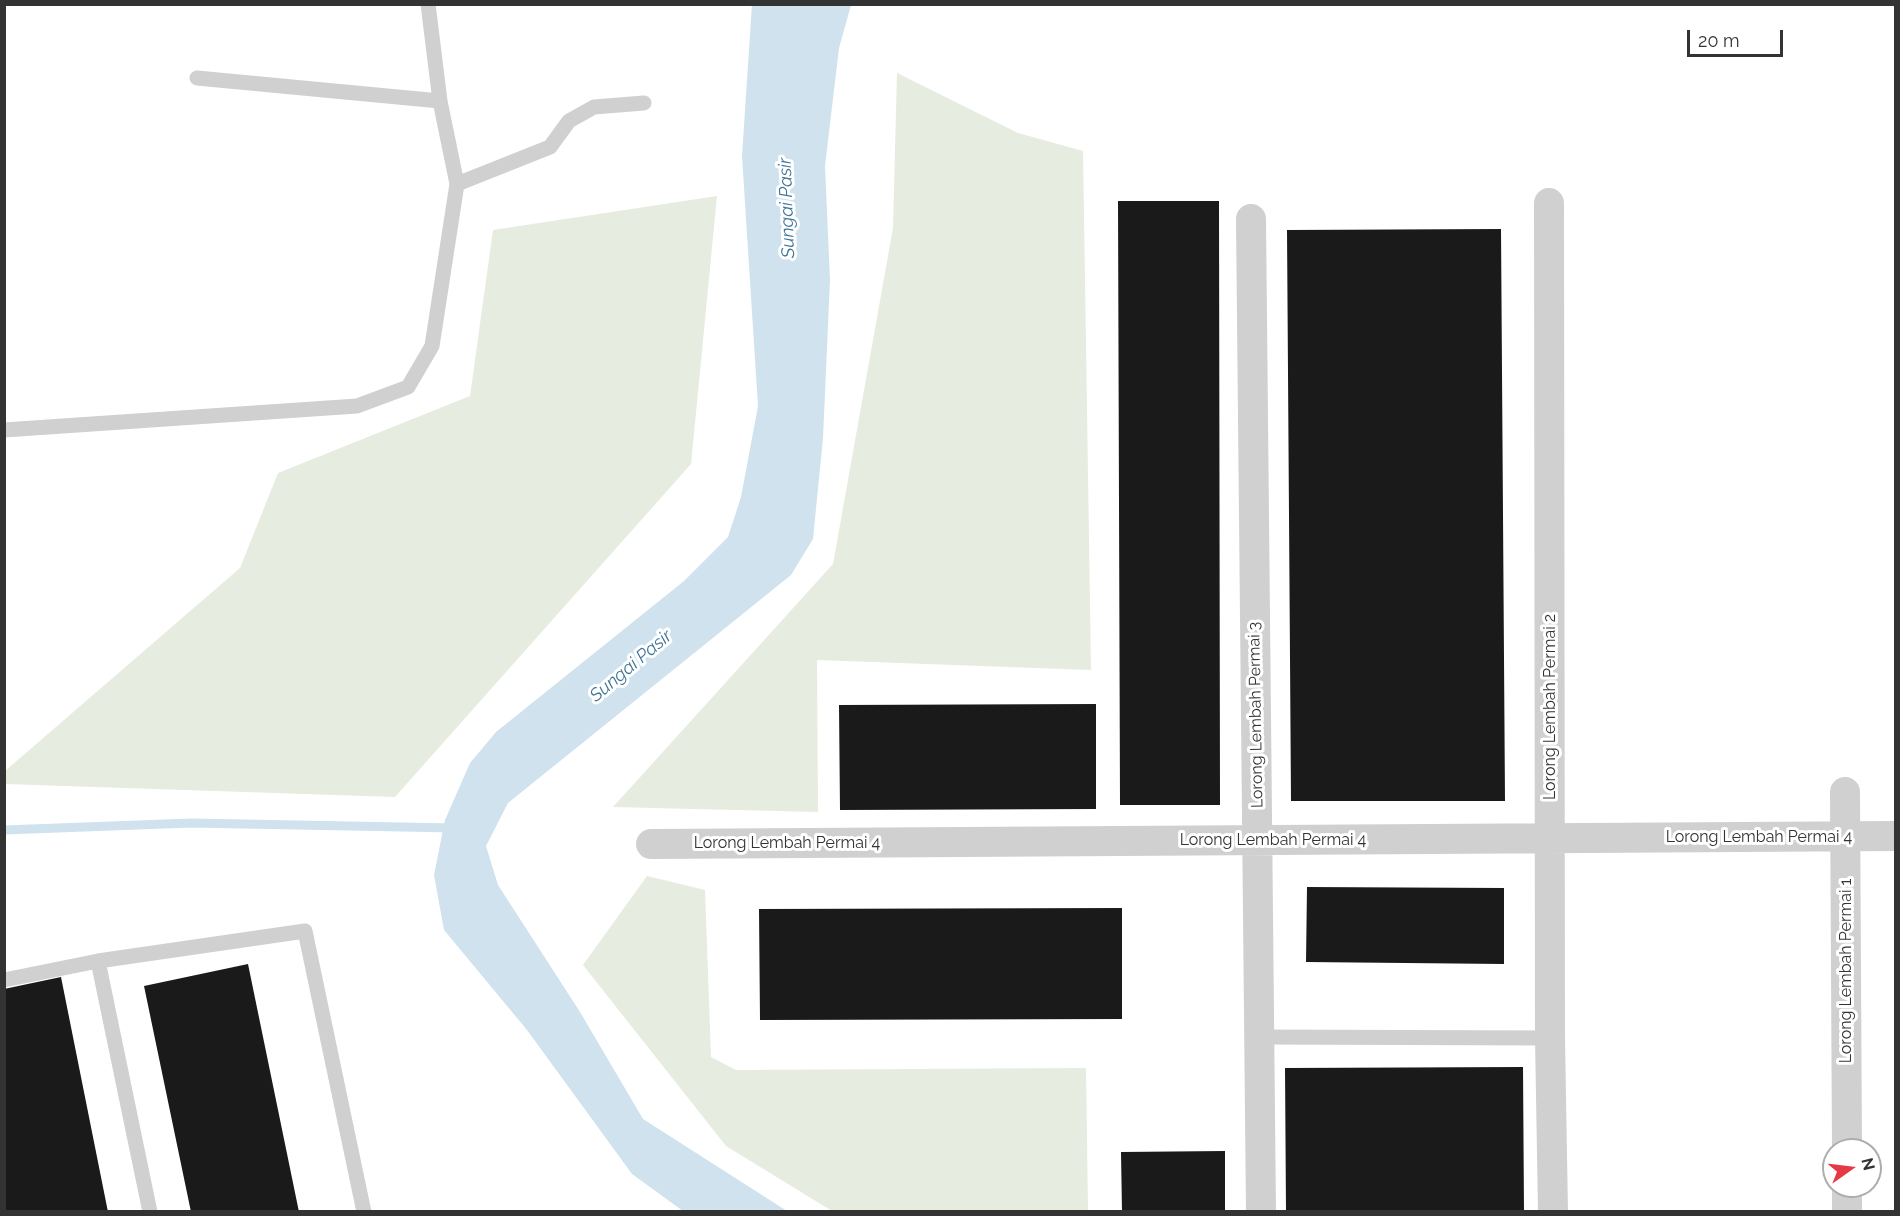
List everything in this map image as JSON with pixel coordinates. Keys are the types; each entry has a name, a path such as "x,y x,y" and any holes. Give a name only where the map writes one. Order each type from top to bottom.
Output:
{"street":[{"name":"Lorong Lembah Permai 2","path":"1549,203 1550,1038 1553,1212"},
{"name":"Lorong Lembah Permai 3","path":"1251,219 1261,1212"},
{"name":"Lorong Lembah Permai 1","path":"1845,792 1847,1138"},
{"name":"Lorong Lembah Permai 4","path":"651,844 1896,836"}],"lane":[{"path":"4,430 357,406 408,387 432,346 457,184 440,101 428,4"},
{"path":"197,78 440,101"},
{"path":"457,184 550,147 569,122 594,107 644,103"},
{"path":"4,980 98,961 305,931 364,1212"},
{"path":"98,961 150,1212"},
{"path":"1258,1037 1550,1038"}],"shaded area":[{"path":"897,73 1018,133 1083,151 1091,670 817,660 818,812 613,807 833,564 893,228"},
{"path":"717,196 691,464 395,797 5,784 5,771 240,568 278,473 470,396 493,230"},
{"path":"647,876 705,890 711,1057 736,1070 1086,1068 1088,1211 832,1211 726,1146 583,965"}],"water":[{"name":"Sungai Pasir","path":"752,4 851,5 839,48 825,166 830,280 823,438 813,539 791,575 508,803 486,846 498,885 580,1012 643,1119 787,1211 683,1211 632,1174 527,1030 444,930 434,875 445,820 470,763 496,732 684,581 728,537 741,497 758,406 742,156"}],"building":[{"path":"1118,201 1219,201 1220,805 1120,805"},
{"path":"1501,229 1505,801 1291,801 1287,230"},
{"path":"1096,704 1096,809 840,810 839,705"},
{"path":"1307,887 1504,888 1504,964 1306,962"},
{"path":"1122,908 1122,1019 760,1020 759,909"},
{"path":"248,964 299,1212 191,1212 144,986"},
{"path":"61,977 108,1212 4,1212 4,989"},
{"path":"1523,1067 1524,1212 1286,1212 1285,1068"},
{"path":"1225,1151 1225,1212 1122,1212 1121,1152"}],"waterway":[{"path":"4,830 191,823 455,828"}]}
